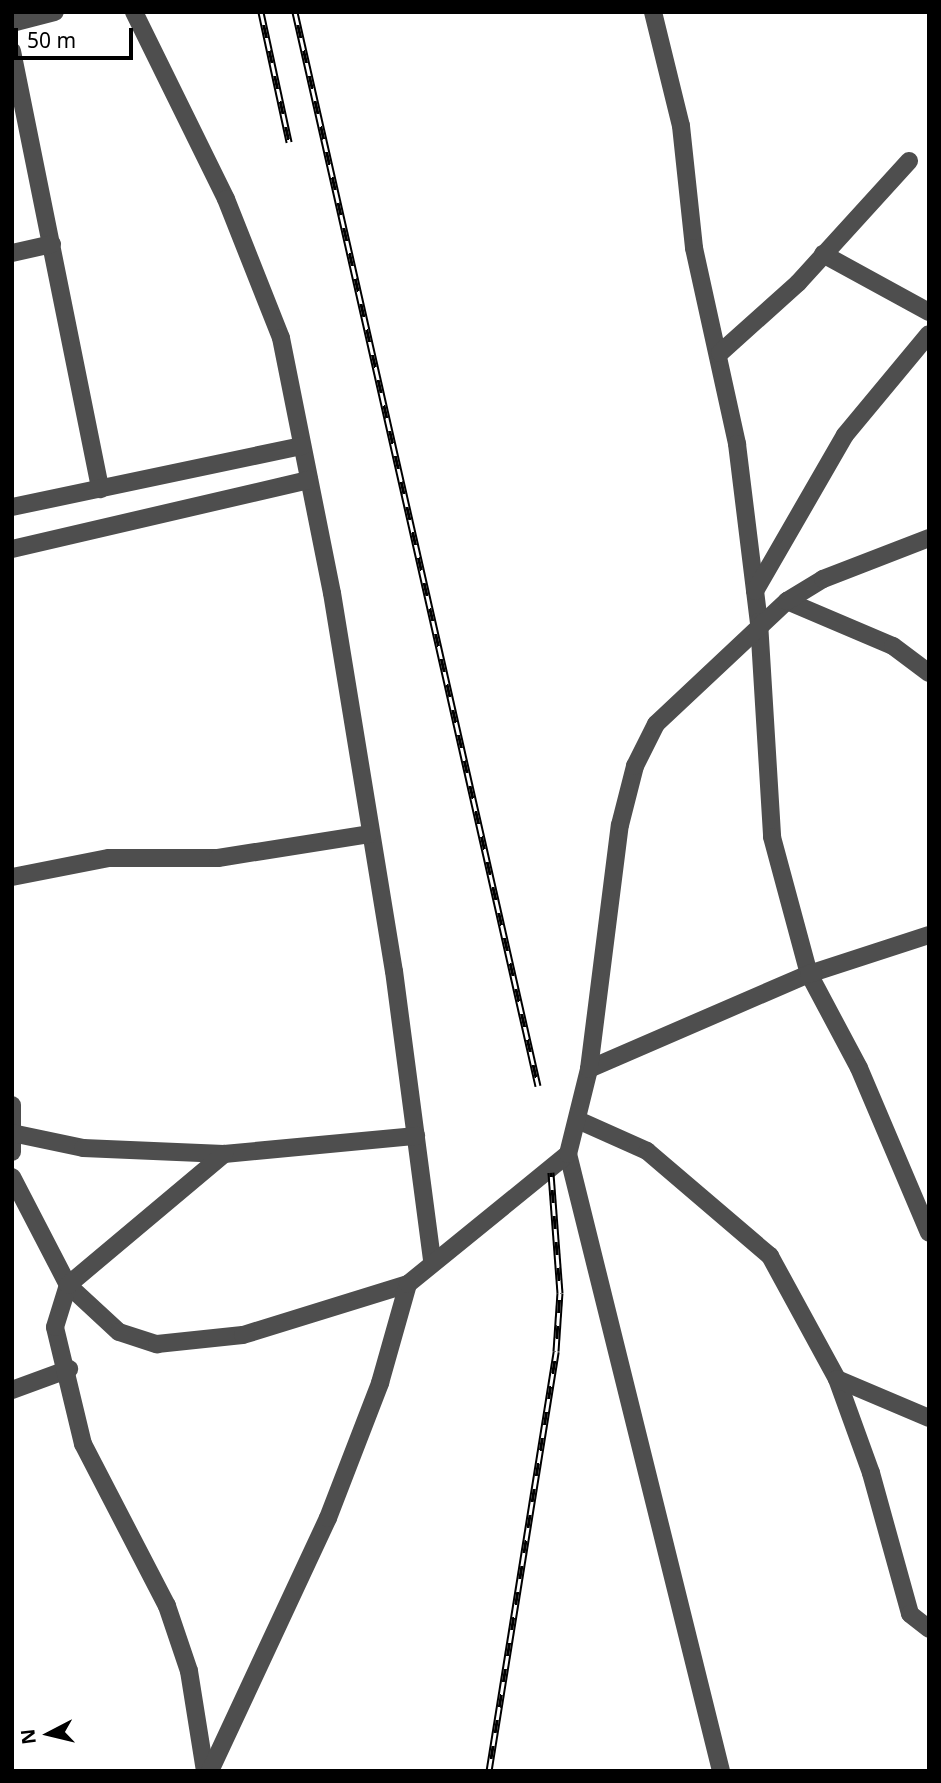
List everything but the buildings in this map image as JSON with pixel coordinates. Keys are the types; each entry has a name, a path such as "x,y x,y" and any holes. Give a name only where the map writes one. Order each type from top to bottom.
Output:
{"street":[{"path":"12,23 55,12"},
{"path":"134,12 226,199 281,338 309,480 369,834 416,1136 432,1259"},
{"path":"653,12 681,126 694,248 720,353 755,591 772,837 809,974 921,1189 929,1233"},
{"path":"12,51 100,489"},
{"path":"720,353 824,254 909,161"},
{"path":"12,253 52,244"},
{"path":"824,254 929,312"},
{"path":"755,591 845,435 929,334"},
{"path":"12,507 302,446"},
{"path":"12,549 309,480"},
{"path":"211,1771 328,1518 380,1383 408,1284 432,1259 568,1154 580,1121 589,1069 620,825 635,766 656,724 759,622 787,601 822,579 929,538"},
{"path":"787,601 893,646 929,673"},
{"path":"12,877 109,858 218,858 369,834"},
{"path":"589,1069 809,974 929,935"},
{"path":"12,1105 15,1133 12,1152"},
{"path":"580,1121 647,1152 770,1256 837,1379 872,1473 909,1614 929,1629"},
{"path":"15,1133 83,1148 225,1154 416,1136"},
{"path":"205,1771 189,1671 167,1606 83,1444 69,1368 55,1326 68,1285 225,1154"},
{"path":"568,1154 721,1771"},
{"path":"12,1177 68,1285 119,1332 157,1344 243,1335 408,1284"},
{"path":"12,1390 69,1368"},
{"path":"837,1379 929,1418"}],"railway":[{"path":"261,12 289,142"},
{"path":"295,12 538,1086"},
{"path":"489,1771 556,1351 560,1293 551,1172"}]}
